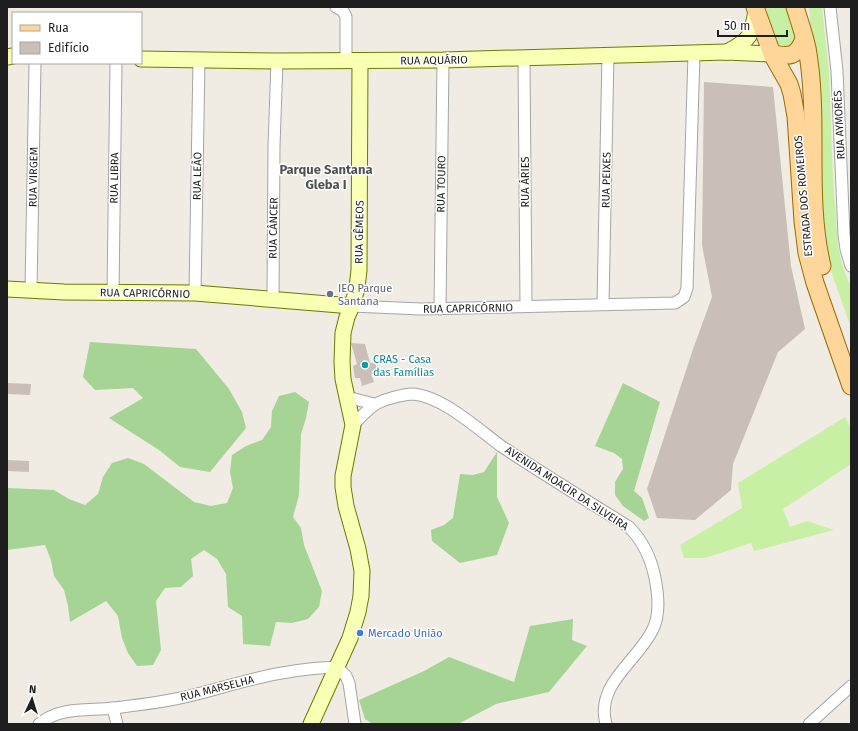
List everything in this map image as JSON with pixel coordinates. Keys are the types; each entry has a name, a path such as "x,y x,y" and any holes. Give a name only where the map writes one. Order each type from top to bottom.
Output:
{"main road":[{"name":"ESTRADA DOS ROMEIROS","path":"795,7 807,48 812,96 815,220 819,251 826,280 851,352"},
{"name":"ESTRADA DOS ROMEIROS","path":"756,8 772,54 789,84 795,105 803,221 810,267 851,386"},
{"path":"772,54 782,56 795,54 800,49 804,39"}],"street":[{"path":"336,7 343,11 346,17 353,60"},
{"name":"RUA AYMORÉS","path":"830,7 837,71 844,235 851,266"},
{"path":"726,52 747,40 751,34 756,8"},
{"name":"RUA AQUÁRIO","path":"142,59 277,61 443,60 524,59 726,52 772,54"},
{"name":"RUA CAPRICÓRNIO","path":"7,289 195,293 352,306 408,309 675,303 684,297 687,292 694,54"},
{"name":"RUA PEIXES","path":"603,304 608,55"},
{"name":"RUA ÁRIES","path":"524,59 526,306"},
{"name":"RUA LEÃO","path":"195,293 199,60"},
{"name":"RUA GÊMEOS","path":"353,60 359,270 357,288 344,326 342,346 343,373 353,425"},
{"name":"RUA TOURO","path":"440,309 443,60"},
{"name":"RUA CÂNCER","path":"273,299 274,146 277,61"},
{"name":"RUA VIRGEM","path":"31,290 35,64"},
{"name":"RUA LIBRA","path":"113,292 116,64"},
{"name":"AVENIDA MOACIR DA SILVEIRA","path":"353,425 374,404 404,395 422,396 434,400 459,415 508,450 629,527 638,536 652,562 656,587 656,617 654,628 646,641 610,689 605,701 605,720"},
{"path":"347,397 374,404"},
{"path":"311,724 354,626 358,612 362,584 362,571 358,549 346,506 343,487 343,476 353,425"},
{"path":"337,667 346,676 349,683 355,724"},
{"name":"RUA MARSELHA","path":"39,724 51,716 68,711 113,708 172,700 301,669 337,667"},
{"path":"809,724 851,686"},
{"path":"113,708 117,724"},
{"path":"596,724 605,720"}],"green space":[{"path":"766,7 786,7 794,27 796,38 792,47 781,48 771,28"},
{"path":"809,7 822,7 829,74 833,179 838,246 842,265 851,288 851,328 823,248"},
{"path":"90,342 196,349 229,389 242,412 246,428 210,472 180,467 159,450 109,418 143,398 133,388 95,390 83,377"},
{"path":"623,383 660,402 634,491 642,498 649,518 644,521 623,506 615,495 615,482 623,469 622,459 614,453 595,446"},
{"path":"295,392 309,402 301,434 299,495 293,517 301,528 304,545 322,591 319,607 308,619 292,623 276,622 270,646 243,644 242,616 228,607 226,574 217,559 204,550 191,559 193,576 181,587 165,588 156,601 161,650 153,665 137,666 128,653 122,638 118,616 106,601 70,622 64,590 54,576 51,560 45,545 7,550 7,488 54,490 69,499 85,505 98,494 103,477 112,463 128,458 144,464 194,502 211,506 227,503 233,488 230,472 232,455 246,446 262,440 271,427 272,411 279,396"},
{"path":"845,417 851,428 851,464 783,509 790,527 807,521 834,530 754,551 751,543 705,558 684,558 680,545 742,508 738,483"},
{"path":"497,452 497,497 509,523 497,555 460,563 432,541 431,530 444,525 453,518 460,474 473,475 484,472"},
{"path":"573,619 572,640 587,646 549,692 496,704 458,724 373,724 365,719 359,700 424,671 449,657 514,682 530,626"}],"building":[{"path":"704,82 773,87 791,266 805,329 778,352 733,464 731,490 695,520 657,518 647,489 693,349 712,297 702,245"},
{"name":"CRAS - Casa das Famílias","path":"351,343 365,344 370,363 375,362 378,372 371,374 374,382 362,386 360,378 355,378 353,366 357,364"},
{"path":"7,383 31,384 30,395 7,394"},
{"path":"7,460 29,461 29,472 7,471"}],"place":[{"name":"IEQ Parque Santana","path":"330,294"},
{"name":"CRAS - Casa das Famílias","path":"365,365"},
{"name":"Mercado União","path":"360,633"}],"district":[{"name":"Parque Santana Gleba I","path":"326,176"}]}
